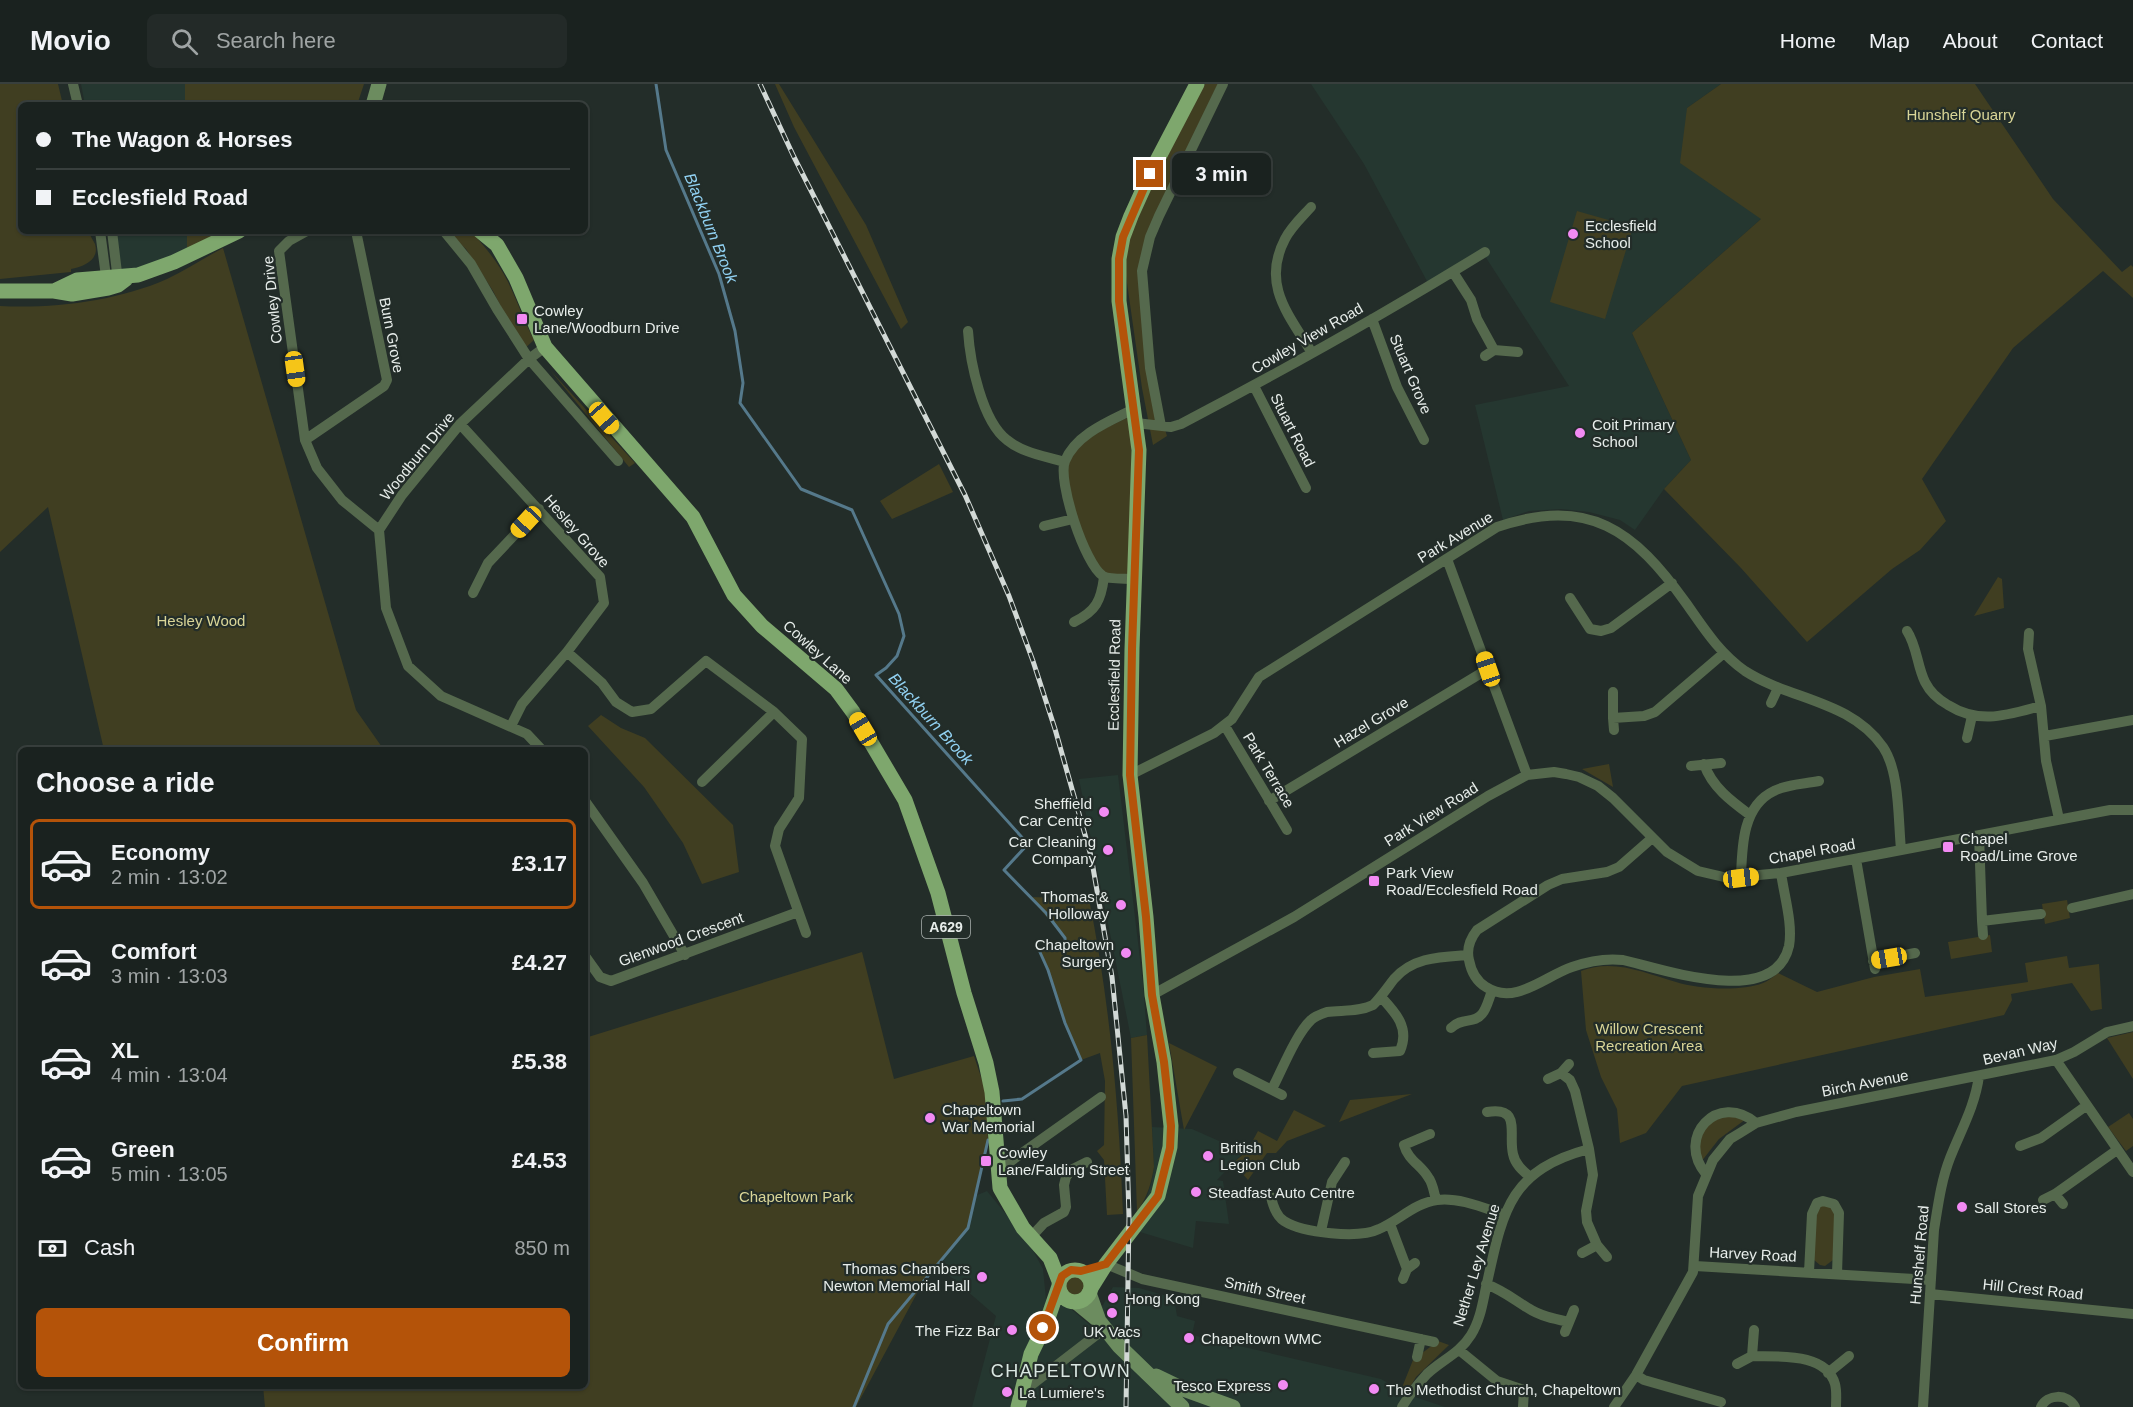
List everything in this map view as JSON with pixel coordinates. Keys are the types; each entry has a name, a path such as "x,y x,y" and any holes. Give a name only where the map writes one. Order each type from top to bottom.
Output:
{"main road":[{"path":"374,102 379,84"},
{"name":"Ecclesfield Road","path":"1047,1321 1058,1309 1082,1296 1158,1196 1170,1148 1171,1126 1164,1062 1152,995 1130,775 1139,450 1119,301 1119,259 1123,237 1150,174 1197,84"},
{"path":"0,291 54,291 77,280 116,280 168,264 234,234"},
{"name":"Cowley Lane","path":"484,234 497,245 516,278 544,347 693,517 734,595 762,626 836,689 853,712 905,800 938,893 963,993 986,1063 992,1092 1000,1188 1015,1216 1050,1258 1059,1283"},
{"name":"Cowley Lane","path":"1050,1258 1078,1270"},
{"path":"1019,1400 1030,1354 1047,1321 1059,1283 1066,1272 1106,1264"},
{"path":"1078,1270 1089,1278 1082,1296"},
{"path":"1059,1283 1062,1296 1082,1296"},
{"path":"1082,1296 1102,1325 1130,1357 1182,1407"},
{"path":"1145,1370 1216,1403"},
{"path":"1196,1407 1202,1401 1233,1407"}],"street":[{"path":"73,84 77,102"},
{"path":"1161,426 1150,368 1142,271 1150,237 1159,216 1223,84"},
{"path":"1311,207 1284,240 1275,272 1276,288 1281,302 1312,353"},
{"path":"101,234 116,280"},
{"path":"112,234 116,280"},
{"name":"Cowley Drive","path":"302,234 289,241 279,251 305,440 317,468 342,500 379,530"},
{"name":"Burn Grove","path":"305,440 384,386 387,380 357,234"},
{"path":"446,234 471,264 529,359 618,461"},
{"name":"Cowley View Road","path":"1135,416 1161,426 1170,427 1180,424 1254,386 1485,252"},
{"path":"1453,272 1471,300 1489,353 1518,352"},
{"name":"Stuart Grove","path":"1372,319 1397,387 1424,440"},
{"path":"968,332 969,350 977,382 990,417 1005,439 1022,450 1064,462"},
{"name":"Woodburn Drive","path":"379,530 402,495 460,424 544,347"},
{"name":"Stuart Road","path":"1254,386 1305,488"},
{"path":"1134,579 1104,576 1093,567 1073,519 1064,484 1064,462 1077,443 1102,425 1135,416"},
{"name":"Hesley Grove","path":"460,424 600,578 604,603 567,652 522,704 511,726"},
{"path":"473,593 488,563 539,509"},
{"name":"Park Avenue","path":"1130,775 1225,726 1259,677 1497,527 1527,518 1558,515 1594,521 1620,533 1642,548 1724,653 1748,672 1779,688 1851,717 1869,731 1884,748 1894,777 1901,849"},
{"path":"1042,527 1073,519"},
{"path":"379,530 386,608 408,666 441,696 528,734 539,747"},
{"path":"1447,559 1527,775"},
{"path":"1074,622 1087,616 1099,601 1104,576"},
{"path":"1570,598 1590,628 1601,631 1611,628 1671,583"},
{"path":"1907,631 1912,638 1925,681 1930,689 1944,703 1959,713 1972,716 2002,716 2041,706"},
{"path":"2029,633 2028,649 2041,706 2046,761 2059,819"},
{"path":"567,652 602,683 616,702 632,712 651,709 706,661 774,712 802,739 799,798 779,829 775,846 806,933"},
{"path":"1613,718 1644,716 1654,712 1724,653"},
{"name":"Hazel Grove","path":"1269,801 1488,669"},
{"path":"1772,703 1779,688"},
{"path":"1612,692 1614,730"},
{"path":"702,782 774,712"},
{"path":"1967,738 1972,716"},
{"path":"2045,736 2133,720"},
{"name":"Park Terrace","path":"1225,726 1287,830"},
{"path":"1691,766 1721,763"},
{"path":"1704,764 1719,790 1750,815"},
{"name":"Chapel Road","path":"1527,775 1554,772 1579,777 1598,786 1651,839 1680,862 1698,871 1728,878 1781,873 2059,819 2110,810 2133,810"},
{"name":"Park View Road","path":"1152,995 1294,917 1488,796 1527,775"},
{"path":"1741,878 1742,852 1750,815 1762,798 1785,787 1819,782"},
{"path":"588,805 643,884 685,955"},
{"path":"1979,835 1983,935"},
{"path":"1651,839 1619,867 1607,872 1562,879 1530,896 1477,930 1471,938 1468,955 1475,977 1492,991 1510,993 1536,986 1570,968 1610,959 1702,979 1738,979 1765,975 1780,963 1789,947 1781,873"},
{"path":"1856,859 1874,965 1914,954"},
{"path":"2072,908 2133,894"},
{"name":"Glenwood Crescent","path":"588,960 600,977 610,981 798,912"},
{"path":"1982,921 2041,914"},
{"path":"1272,1089 1296,1042 1311,1020 1318,1015 1367,1008 1381,997 1402,970 1412,964 1437,957 1468,955"},
{"path":"1451,1028 1458,1022 1476,1020 1480,1017 1492,991"},
{"path":"1373,1053 1400,1051 1405,1036 1398,1015 1381,997"},
{"name":"Bevan Way","path":"1979,1076 2056,1060 2107,1032 2133,1026"},
{"path":"2056,1060 2133,1172"},
{"path":"1548,1079 1561,1073 1569,1064"},
{"path":"1238,1073 1282,1095"},
{"path":"1561,1073 1569,1080 1575,1091 1589,1149 1593,1175 1587,1222 1597,1245 1607,1257"},
{"name":"Birch Avenue","path":"1614,1407 1636,1375 1688,1284 1695,1266 1698,1196 1713,1160 1725,1144 1756,1123 1796,1112 1979,1076"},
{"name":"Hunshelf Road","path":"1923,1407 1934,1230 1949,1160 1973,1105 1979,1076"},
{"path":"997,1171 1101,1097"},
{"path":"2020,1146 2041,1138 2086,1106"},
{"path":"1487,1112 1496,1110 1511,1117 1512,1152 1519,1167 1529,1176"},
{"path":"1706,1174 1698,1165 1695,1155 1698,1134 1704,1124 1713,1115 1725,1112 1747,1115 1756,1123"},
{"path":"1430,1134 1404,1145 1412,1160 1430,1179 1436,1200"},
{"name":"Nether Ley Avenue","path":"1402,1407 1428,1374 1459,1350 1476,1325 1504,1215 1516,1192 1529,1176 1557,1159 1589,1149"},
{"path":"2043,1200 2118,1150"},
{"path":"1031,1237 1044,1223 1064,1212 1066,1178 1071,1170 1087,1162"},
{"path":"1321,1231 1332,1182 1345,1162"},
{"path":"2055,1194 2063,1204"},
{"path":"1271,1197 1277,1214 1284,1221 1321,1231 1354,1235 1378,1230 1415,1208 1436,1200 1467,1203 1504,1215"},
{"name":"Harvey Road","path":"1809,1272 1812,1214 1817,1203 1823,1201 1834,1204 1839,1213 1837,1274"},
{"path":"1390,1224 1408,1270"},
{"path":"1582,1253 1597,1245"},
{"name":"Smith Street","path":"1106,1264 1142,1279 1434,1342"},
{"name":"Harvey Road","path":"1695,1266 1931,1280"},
{"path":"1486,1284 1503,1290 1528,1308 1567,1327 1574,1311"},
{"name":"Hill Crest Road","path":"1930,1294 2133,1314"},
{"path":"1019,1400 1102,1325"},
{"path":"1752,1356 1754,1330"},
{"path":"1417,1357 1421,1339"},
{"path":"1459,1350 1497,1382 1524,1390 1523,1407"},
{"path":"1737,1364 1752,1356 1810,1360 1820,1365 1836,1386 1836,1407"},
{"path":"1828,1373 1849,1356"},
{"path":"1636,1375 1702,1402 1720,1402"},
{"path":"2041,1407 2044,1400 2049,1397 2058,1397 2068,1399 2074,1403 2075,1407"}],"shaded area":[{"path":"81,84 185,84 185,102 84,102"},
{"name":"Ecclesfield School","path":"1311,84 1721,84 1687,108 1761,219 1632,333 1691,460 1664,489 1635,530 1620,520 1589,512 1561,509 1529,511 1503,520 1475,405 1569,386 1481,250 1428,283 1364,164"},
{"path":"111,234 187,234 187,252 119,275"},
{"path":"1118,775 1147,1035 1131,1038 1079,779"},
{"path":"1152,1127 1192,1129 1244,1152 1217,1180 1223,1181 1229,1224 1196,1221 1193,1248 1140,1232 1137,1212 1146,1199 1154,1168"},
{"path":"987,1191 1028,1241 1043,1269 1046,1299 1071,1309 1091,1326 1113,1287 1139,1288 1174,1298 1177,1316 1195,1321 1192,1335 1381,1379 1406,1394 1445,1407 972,1407 996,1316 937,1265 967,1228 975,1196"}],"green space":[{"path":"0,84 58,84 62,102 18,102 18,234 90,234 95,244 95,254 89,262 71,269 71,272 0,279"},
{"path":"185,84 364,84 358,102 185,102"},
{"path":"775,84 779,84 866,225 908,322 901,329 794,127"},
{"path":"1205,84 1218,84 1157,210 1146,239 1147,370 1167,436 1153,445 1142,388 1124,262 1138,211"},
{"name":"Hunshelf Quarry","path":"1721,84 1975,84 2053,199 2122,272 2131,265 2133,267 2133,298 2103,271 2013,348 1922,479 1946,521 1920,550 1892,569 1807,642 1741,568 1664,489 1691,460 1632,333 1761,219 1680,163 1687,108"},
{"path":"1577,211 1633,227 1605,319 1550,302"},
{"path":"187,234 227,234 187,252"},
{"path":"449,234 474,234 499,267 534,340 523,350 493,291 466,249"},
{"name":"Hesley Wood","path":"223,248 356,710 382,747 103,747 48,507 0,552 0,306 63,305 85,302 148,287 181,272"},
{"path":"550,370 635,463 629,467"},
{"path":"1131,416 1133,575 1111,575 1098,567 1084,539 1072,502 1069,462 1080,446 1096,434"},
{"path":"939,464 953,492 892,519 880,501"},
{"path":"1998,577 2002,579 2004,608 1974,616"},
{"path":"601,715 621,728 645,738 733,825 739,872 702,884 683,843 644,787 588,726"},
{"path":"1609,764 1613,787 1582,769"},
{"path":"1030,897 1089,899 1103,977 1112,1056 1123,1214 1107,1215 1104,1160 1097,1151 1104,1145 1105,1081 1100,1053 1081,1060 1039,950 1052,945 1066,951 1065,939"},
{"path":"2067,900 2070,918 2045,924 2042,904"},
{"path":"1990,935 1992,952 1951,959 1948,942"},
{"name":"Chapeltown Park","path":"862,952 894,1079 974,1056 986,1092 988,1140 968,1228 923,1282 856,1407 265,1407 263,1389 588,1389 588,1037"},
{"name":"Willow Crescent Recreation Area","path":"2067,956 2069,968 2099,964 2102,1009 2091,1011 2072,983 2011,994 2012,1000 2004,1015 1682,1086 1646,1133 1620,1143 1617,1109 1601,1077 1586,1030 1581,971 1593,967 1629,968 1707,988 1754,986 1778,973 1817,992 1874,977 1920,969 1925,997 2028,982 2025,963"},
{"path":"2133,1032 2133,1079 2107,1038"},
{"path":"1147,1035 1154,1167 1148,1191 1137,1212 1131,1038"},
{"path":"1169,1043 1217,1067 1184,1130"},
{"path":"1412,1094 1339,1122 1350,1100"},
{"path":"1294,1110 1326,1126 1287,1141 1276,1153 1267,1153 1248,1180 1233,1163 1247,1151 1258,1131 1277,1141"},
{"path":"2129,1113 2133,1119 2133,1146 2126,1151 2108,1127"},
{"path":"1730,1116 1746,1119 1719,1139 1701,1162 1700,1145 1704,1131 1714,1121"},
{"path":"1822,1205 1831,1208 1835,1219 1833,1260 1825,1266 1814,1260 1815,1223"},
{"path":"1075,1276 1082,1279 1085,1286 1082,1293 1075,1296 1068,1293 1065,1286 1068,1279"},
{"path":"1438,1341 1449,1345 1416,1377 1406,1394 1401,1390 1413,1360"}],"waterway":[{"name":"Blackburn Brook","path":"656,84 666,150 719,274 735,331 743,383 740,403 801,489 852,510 899,614 904,636 897,656 876,675 1028,844 1004,870 1046,913 1065,938 1066,951 1052,945 1039,950 1081,1060 1022,1099 1003,1101"},
{"name":"Blackburn Brook","path":"854,1407 888,1324 968,1228 988,1140"}],"railway":[{"path":"760,84 794,157 965,495 1009,596 1055,729 1091,856 1112,977 1126,1116 1129,1217 1126,1407"}],"place":[{"name":"Ecclesfield School","path":"1573,234"},
{"name":"Cowley Lane/Woodburn Drive","path":"522,319"},
{"name":"Coit Primary School","path":"1580,433"},
{"name":"Sheffield Car Centre","path":"1104,812"},
{"name":"Chapel Road/Lime Grove","path":"1948,847"},
{"name":"Car Cleaning Company","path":"1108,850"},
{"name":"Park View Road/Ecclesfield Road","path":"1374,881"},
{"name":"Thomas & Holloway","path":"1121,905"},
{"name":"Chapeltown Surgery","path":"1126,953"},
{"name":"Chapeltown War Memorial","path":"930,1118"},
{"name":"British Legion Club","path":"1208,1156"},
{"name":"Cowley Lane/Falding Street","path":"986,1161"},
{"name":"Steadfast Auto Centre","path":"1196,1192"},
{"name":"Sall Stores","path":"1962,1207"},
{"name":"Thomas Chambers Newton Memorial Hall","path":"982,1277"},
{"name":"Hong Kong","path":"1113,1298"},
{"name":"UK Vacs","path":"1112,1313"},
{"name":"The Fizz Bar","path":"1012,1330"},
{"name":"Chapeltown WMC","path":"1189,1338"},
{"name":"Tesco Express","path":"1283,1385"},
{"name":"The Methodist Church, Chapeltown","path":"1374,1389"},
{"name":"La Lumiere's","path":"1007,1392"}],"district":[{"name":"CHAPELTOWN","path":"1061,1371"}],"route":[{"path":"1043,1328 1062,1276 1071,1270 1081,1271 1106,1264 1158,1196 1170,1148 1171,1126 1164,1062 1148,961 1146,917 1130,775 1139,450 1119,301 1119,259 1123,237 1150,174"}]}
